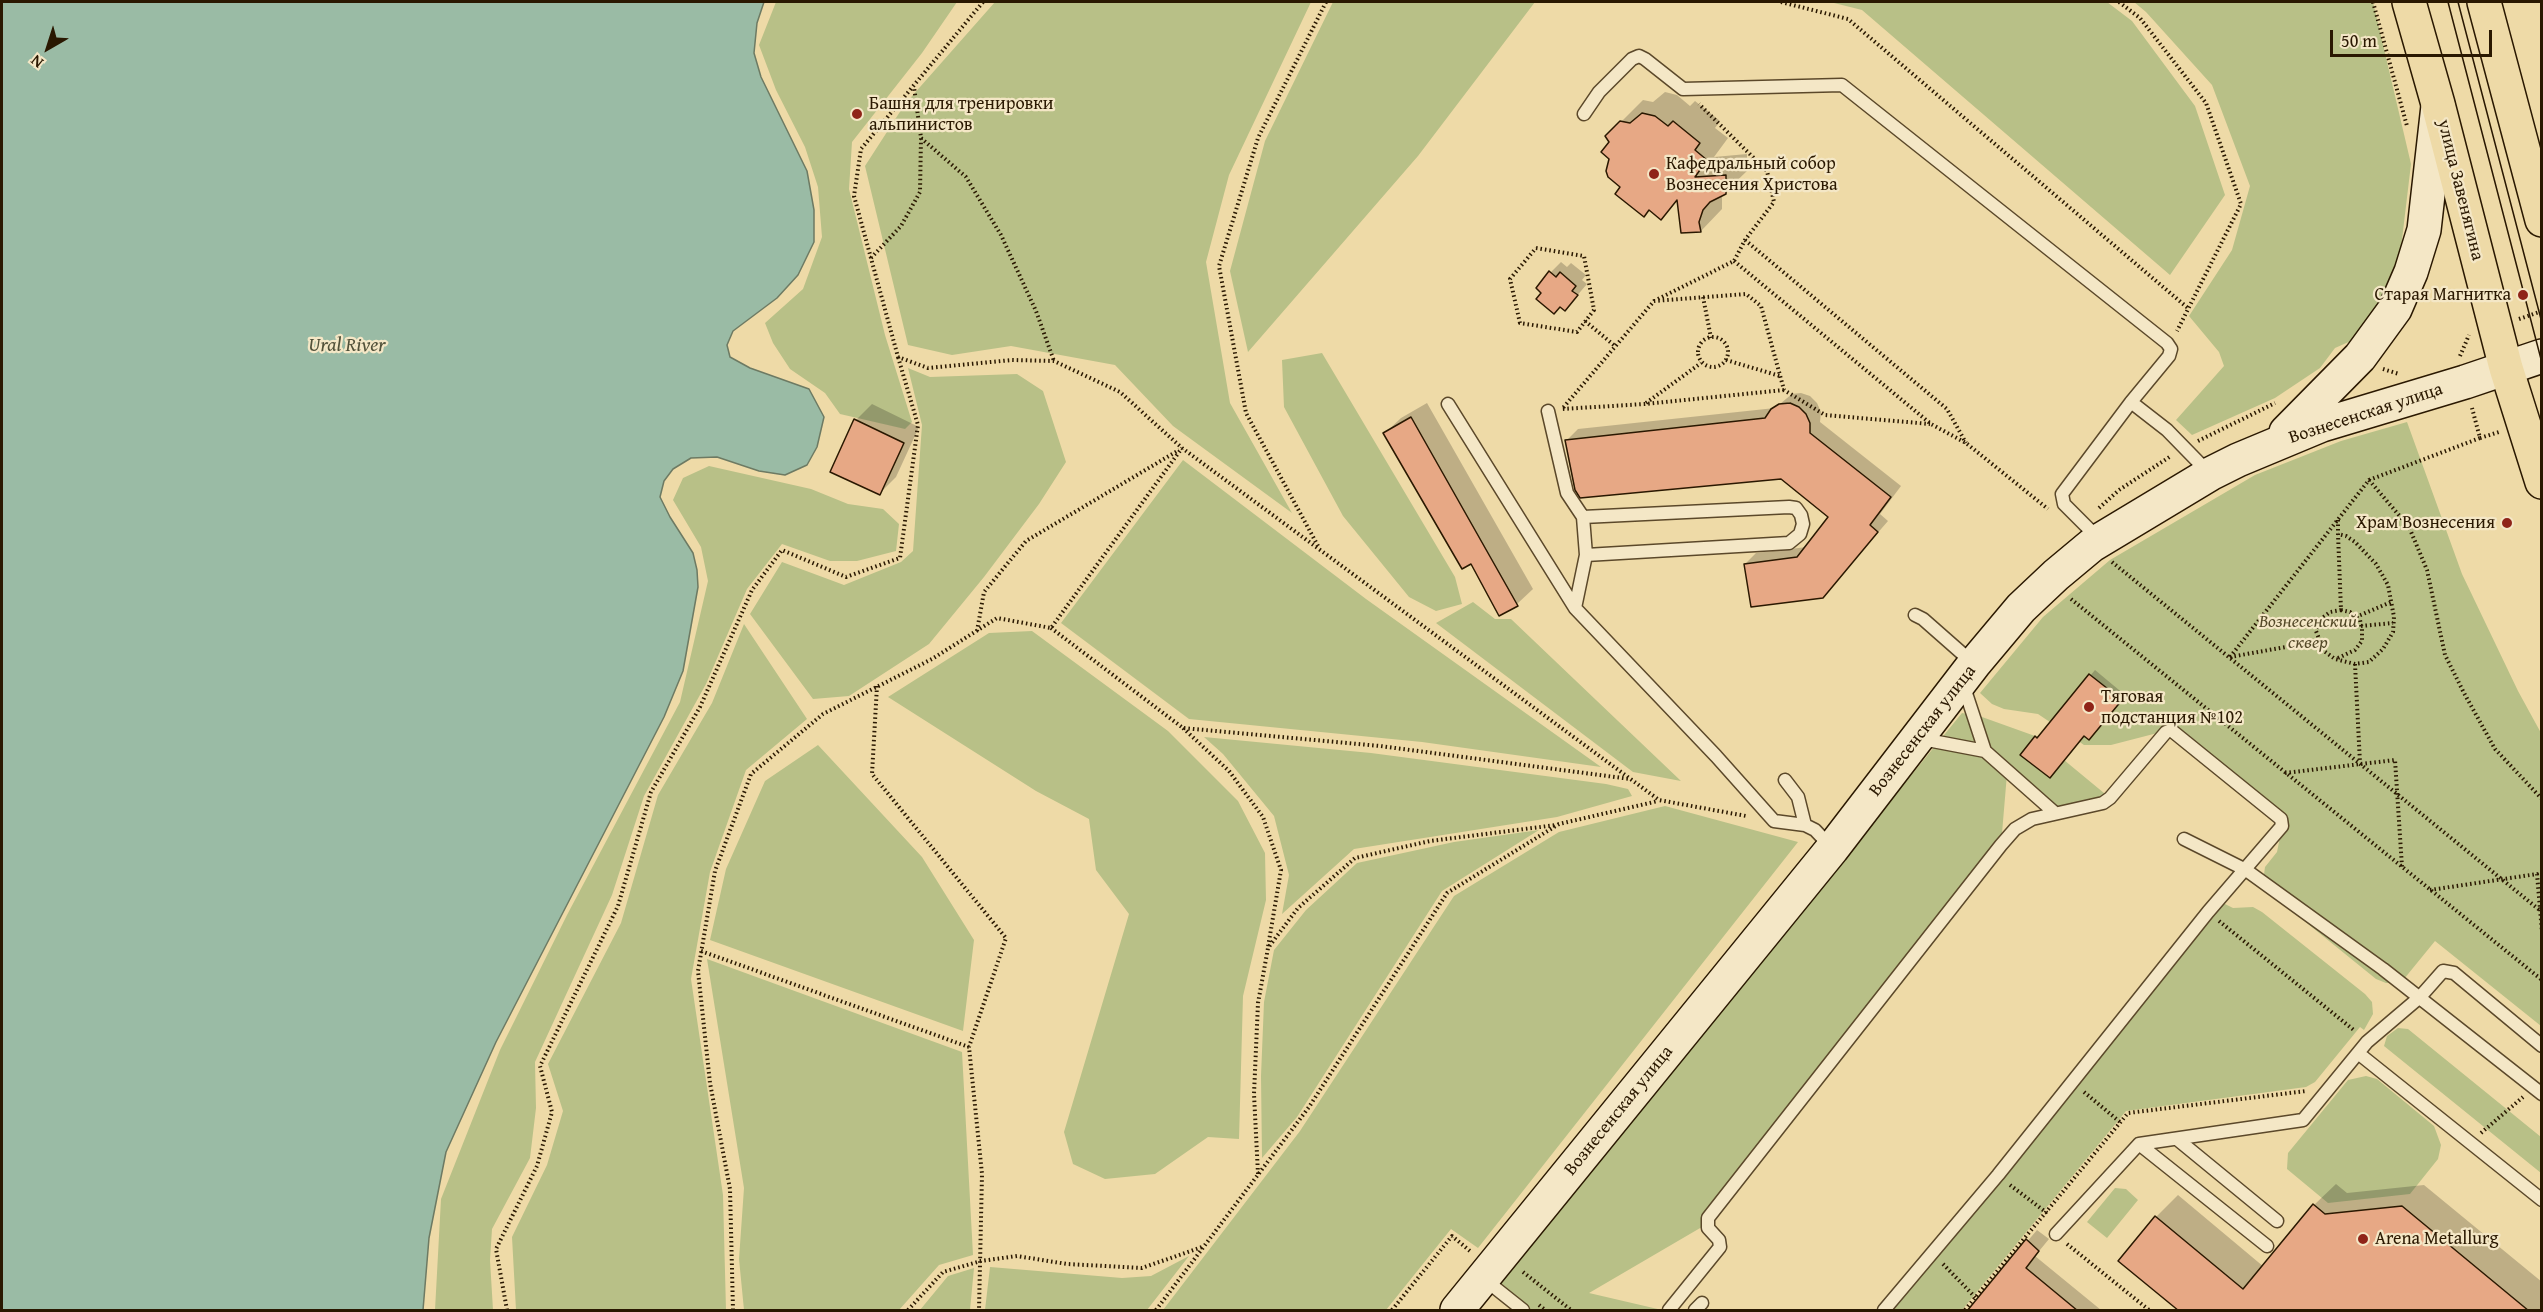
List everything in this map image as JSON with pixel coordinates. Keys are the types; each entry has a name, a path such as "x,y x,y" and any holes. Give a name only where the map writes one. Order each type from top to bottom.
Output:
{"main road":[{"name":"улица Завенягина","path":"2409,2 2438,104 2506,368 2541,482"},
{"path":"2484,2 2541,220"},
{"path":"2271,446 2360,357 2395,309 2411,272 2424,230 2438,104"},
{"name":"Вознесенская улица","path":"1457,1311 1832,849 1968,672 2021,608 2055,575 2097,543 2210,474 2271,446 2322,425 2541,356"}],"lane":[{"path":"1584,114 1599,92 1635,57 1642,57 1683,88 1842,85 2170,346 2169,356 2131,402 2062,494 2064,504 2097,543"},
{"path":"2131,402 2167,430 2210,474"},
{"path":"1448,404 1575,608 1716,756 1774,821 1805,825 1815,830 1832,849"},
{"path":"1548,411 1567,492 1583,517 1586,555 1575,608"},
{"path":"1583,517 1789,507 1796,508 1803,524 1800,534 1789,543 1586,555"},
{"path":"1915,615 1923,619 1968,672 1985,751"},
{"path":"1669,1311 1718,1250 1719,1239 1707,1224 1715,1208 2001,845 2015,829 2032,819 2096,805 2110,798 2169,730 2282,820 2282,826 2213,906 1884,1311"},
{"path":"1917,738 1985,751 2055,813"},
{"path":"1785,780 1798,798 1805,825"},
{"path":"2184,839 2246,870 2420,998 2538,1091"},
{"path":"2056,1234 2139,1144 2301,1121 2367,1042 2420,998 2440,974 2450,971 2541,1046"},
{"path":"2358,1053 2541,1200"},
{"path":"2177,1139 2277,1221"},
{"path":"2139,1144 2266,1246"},
{"path":"1492,1266 1523,1311"}],"path":[{"path":"507,1311 496,1249 537,1166 552,1112 540,1066 618,906 651,792 700,707 752,590 783,550 846,577 900,558 918,425 854,196 861,149 983,2"},
{"path":"1320,549 1246,413 1219,266 1258,138 1326,2"},
{"path":"1781,2 1848,19 2189,309"},
{"path":"2119,2 2140,18 2206,103 2241,204 2170,346"},
{"path":"2373,2 2409,136"},
{"path":"871,258 901,226 920,192 921,138 914,87"},
{"path":"1683,88 1767,171 1774,202 1745,240 1734,261 1654,301 1562,409 1645,404 1784,390 1825,415 1931,424"},
{"path":"921,138 966,177 1001,235 1036,311 1054,362"},
{"path":"1745,240 1947,409 1966,442"},
{"path":"1536,248 1584,256 1594,310 1585,321 1577,332 1520,323 1510,279 1536,248"},
{"path":"1734,261 1931,424 1966,442 2056,516"},
{"path":"1654,301 1746,294 1761,306 1784,390"},
{"path":"1703,297 1711,338"},
{"path":"1585,321 1615,346"},
{"path":"1711,338 1719,339 1725,344 1728,352 1726,360 1719,366 1710,367 1701,363 1698,347 1703,341 1711,338"},
{"path":"898,357 928,368 1012,360 1054,362 1120,392 1182,448 1659,800"},
{"path":"1726,360 1780,376"},
{"path":"1645,404 1701,363"},
{"path":"1051,628 1182,448"},
{"path":"977,631 984,592 1026,541 1182,448"},
{"path":"2369,480 2409,527 2427,570 2445,654 2464,693 2495,749 2541,799"},
{"path":"2338,520 2341,610"},
{"path":"2336,659 2355,650 2362,641 2361,626 2356,616 2350,612 2341,610 2330,612 2321,619 2316,631 2324,651 2336,659 2355,664 2369,662 2383,649 2393,632 2388,585 2376,564 2355,542 2338,534"},
{"path":"2097,543 2229,657 2541,911"},
{"path":"2071,599 2541,980"},
{"path":"2356,616 2391,602"},
{"path":"733,1311 730,1189 710,1083 698,971 715,871 751,774 823,714 932,659 997,618 1051,628 1183,728 1229,771 1263,817 1281,870 1258,1004 1254,1094 1258,1175"},
{"path":"2361,626 2393,623"},
{"path":"2229,657 2319,641"},
{"path":"2355,664 2360,764"},
{"path":"877,686 872,774 1006,938 969,1047 982,1174 979,1311"},
{"path":"1183,728 1380,746 1631,779"},
{"path":"2285,773 2395,760 2402,867"},
{"path":"1268,948 1298,908 1355,858 1430,841 1559,824 1659,800 1774,821"},
{"path":"1156,1311 1309,1107 1447,894 1559,824"},
{"path":"2430,890 2537,874 2541,932"},
{"path":"701,951 969,1047"},
{"path":"2072,1082 2120,1122"},
{"path":"2481,1134 2538,1091"},
{"path":"908,1311 943,1272 981,1261 1017,1256 1067,1264 1142,1268 1204,1246"},
{"path":"1932,1252 1976,1298"},
{"path":"1492,1266 1571,1311"}],"green space":[{"path":"776,2 957,2 922,53 852,142 849,189 885,335 912,422 905,429 840,414 825,393 790,369 773,343 765,323 803,289 822,237 818,187 805,147 776,90 759,45"},
{"path":"995,2 1311,2 1229,175 1206,262 1230,403 1292,513 1173,426 1115,365 1011,346 952,355 908,345 865,166 905,104"},
{"path":"1333,2 1535,2 1418,156 1248,352 1230,271 1265,141"},
{"path":"1830,2 2107,2 2132,21 2195,106 2225,195 2170,275 1862,10"},
{"path":"2134,2 2373,2 2411,164 2398,273 2362,336 2335,348 2320,368 2275,398 2192,435 2176,420 2224,366 2219,352 2189,316 2232,250 2250,186 2212,85 2146,12"},
{"path":"1322,353 1455,577 1462,604 1436,611 1409,597 1343,516 1284,407 1282,360"},
{"path":"908,368 930,377 1017,374 1043,391 1066,462 1039,504 984,577 929,644 849,696 813,699 750,614 782,562 844,585 901,562 913,551 922,425"},
{"name":"Вознесенский cквер","path":"2407,422 2462,574 2518,691 2541,733 2541,1026 2435,941 2404,979 2396,983 2386,983 2376,979 2271,894 2263,882 2265,867 2277,852 2283,822 2169,730 2111,745 2084,745 2038,714 2004,709 1992,704 1980,693 2043,617 2110,560 2255,475 2341,441"},
{"path":"1183,460 1366,599 1601,767 1422,742 1189,719 1061,623"},
{"path":"709,466 811,489 848,504 883,509 899,524 896,551 857,561 830,561 782,544 747,589 706,684 644,796 612,895 535,1062 536,1108 530,1158 492,1229 490,1260 493,1310 435,1310 441,1199 500,1050 567,915 680,702 708,581 701,547 673,500 683,478"},
{"path":"1473,602 1495,619 1511,619 1681,781 1633,772 1436,623"},
{"path":"744,624 807,719 746,770 710,872 691,979 723,1195 726,1310 516,1310 512,1237 547,1165 563,1111 548,1064 621,923 658,795 712,703"},
{"path":"1032,631 1168,731 1238,801 1265,853 1266,900 1243,996 1239,1139 1208,1137 1155,1174 1105,1179 1073,1164 1064,1132 1129,914 1096,870 1089,819 1036,791 888,697 989,633"},
{"path":"1962,713 1982,717 2035,736 2021,755 2050,778 2064,760 2110,798 2055,813 2007,774 2001,845 1707,1224 1589,1293 1662,1310 1525,1310 1500,1284 1500,1276"},
{"path":"1204,737 1371,753 1606,784 1628,789 1632,796 1557,817 1354,849 1282,914 1289,875 1274,816 1223,754"},
{"path":"818,745 922,857 974,940 963,1031 710,940 726,869 765,781"},
{"path":"1665,806 1798,842 1478,1248 1451,1229 1386,1310 1163,1310 1300,1131 1454,896 1559,832"},
{"path":"1539,830 1442,891 1297,1117 1262,1158 1261,1076 1264,1002 1274,950 1306,910 1357,863 1454,842"},
{"path":"2217,900 2233,908 2253,907 2262,912 2365,994 2372,1002 2373,1014 2364,1030 2360,1027 2315,1082 2306,1087 2126,1111 1962,1310 1884,1310"},
{"path":"707,959 962,1052 973,1255 939,1265 899,1310 744,1310 739,1259 744,1188"},
{"path":"2398,1028 2408,1029 2541,1137 2541,1173 2384,1046 2387,1036"},
{"path":"2366,1076 2377,1079 2434,1126 2441,1145 2438,1159 2410,1194 2328,1203 2287,1169 2288,1153 2348,1080"},
{"path":"2115,1188 2126,1189 2138,1200 2107,1238 2087,1222"},
{"path":"1189,1256 1147,1310 985,1310 990,1267 1122,1278 1151,1276"},
{"path":"974,1268 970,1310 920,1310 948,1276"}],"water":[{"name":"Ural River","path":"2,2 764,2 757,23 754,53 761,77 807,171 814,210 814,242 798,275 777,298 733,331 727,345 730,357 750,368 809,389 824,417 817,447 807,465 785,475 759,471 717,457 691,458 673,469 664,481 660,497 693,553 697,570 698,587 683,671 664,717 496,1042 446,1152 429,1238 423,1310 2,1310"}],"building":[{"name":"Кафедральный собор Вознесения Христова","path":"1642,113 1655,116 1668,126 1673,121 1700,143 1695,150 1707,160 1695,177 1726,175 1726,194 1710,202 1703,210 1699,222 1701,232 1681,233 1677,200 1661,220 1649,210 1644,217 1615,194 1620,187 1608,177 1606,171 1609,159 1601,152 1609,142 1605,136 1620,121 1630,123"},
{"path":"1549,271 1556,277 1560,272 1576,286 1572,291 1578,295 1565,311 1560,307 1554,314 1536,299 1541,293 1536,288"},
{"path":"1790,403 1799,407 1806,414 1810,423 1810,433 1891,497 1870,525 1878,532 1823,598 1751,607 1744,564 1797,557 1828,517 1781,479 1580,498 1575,490 1565,440 1765,418 1771,409 1779,404"},
{"path":"1411,417 1518,606 1499,616 1471,564 1462,569 1383,433"},
{"path":"854,419 904,443 880,495 830,472"},
{"path":"2089,674 2122,700 2089,740 2084,736 2050,778 2020,755 2035,736 2037,738"},
{"name":"Arena Metallurg","path":"2313,1204 2325,1214 2402,1206 2529,1311 2179,1311 2118,1261 2155,1216 2243,1289"},
{"path":"2026,1239 2039,1251 2026,1268 2078,1311 1967,1311"}],"tram line":[{"path":"2448,2 2542,363"},
{"path":"2458,2 2542,323"}],"place":[{"name":"Башня для тренировки альпинистов","path":"857,114"},
{"name":"Кафедральный собор Вознесения Христова","path":"1654,174"},
{"name":"Старая Магнитка","path":"2523,295"},
{"name":"Храм Вознесения","path":"2507,523"},
{"name":"Тяговая подстанция №102","path":"2089,707"},
{"name":"Arena Metallurg","path":"2363,1239"}]}
